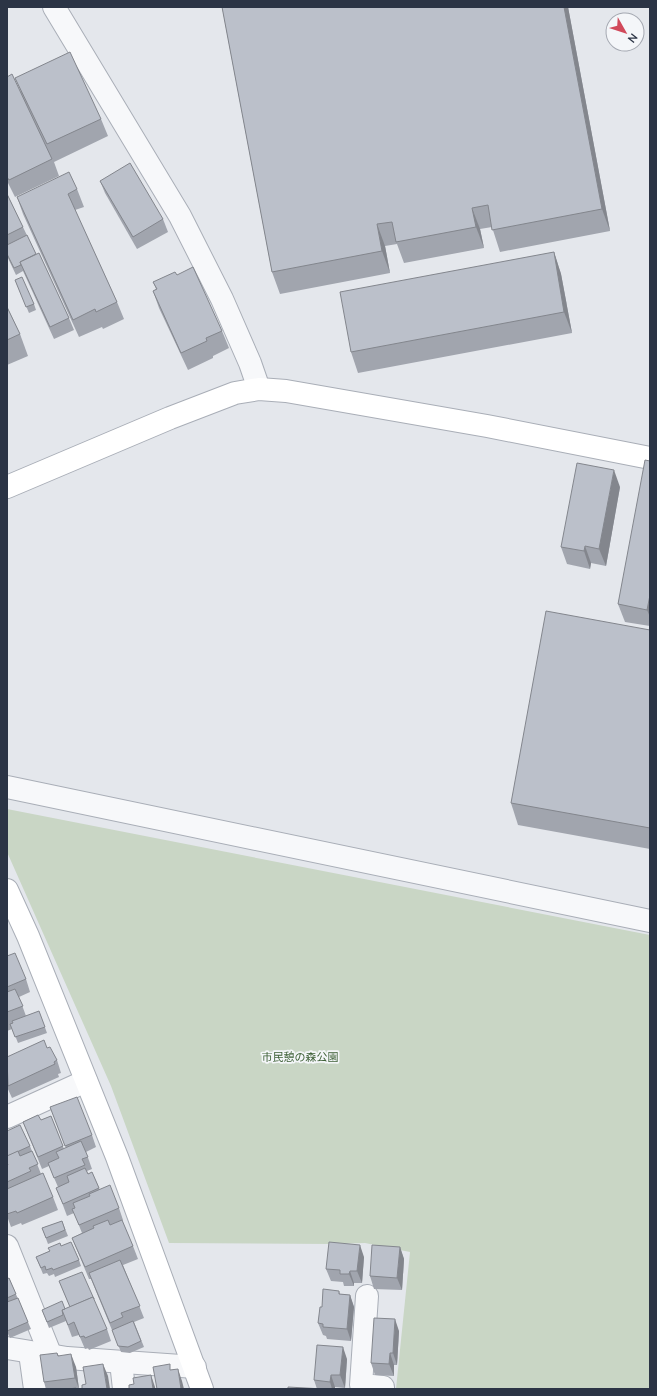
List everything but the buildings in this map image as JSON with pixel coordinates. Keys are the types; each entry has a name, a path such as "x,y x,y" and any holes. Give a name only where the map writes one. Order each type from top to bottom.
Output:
{"street":[{"path":"54,7 180,216 222,299 260,389"},
{"path":"7,487 170,418 235,393 260,389 286,391 487,426 650,458"},
{"path":"7,787 650,921"},
{"path":"7,890 28,936 117,1157 202,1389"},
{"path":"7,1117 86,1081"},
{"path":"7,1246 41,1354 35,1389"},
{"path":"368,1296 360,1386 383,1387 383,1389"},
{"path":"7,1348 41,1354 121,1362 195,1367"},
{"path":"121,1362 124,1389"}],"green space":[{"name":"市民憩の森公園","path":"7,809 650,935 650,1389 396,1389 410,1252 365,1243 169,1243 111,1086 7,852"}]}
